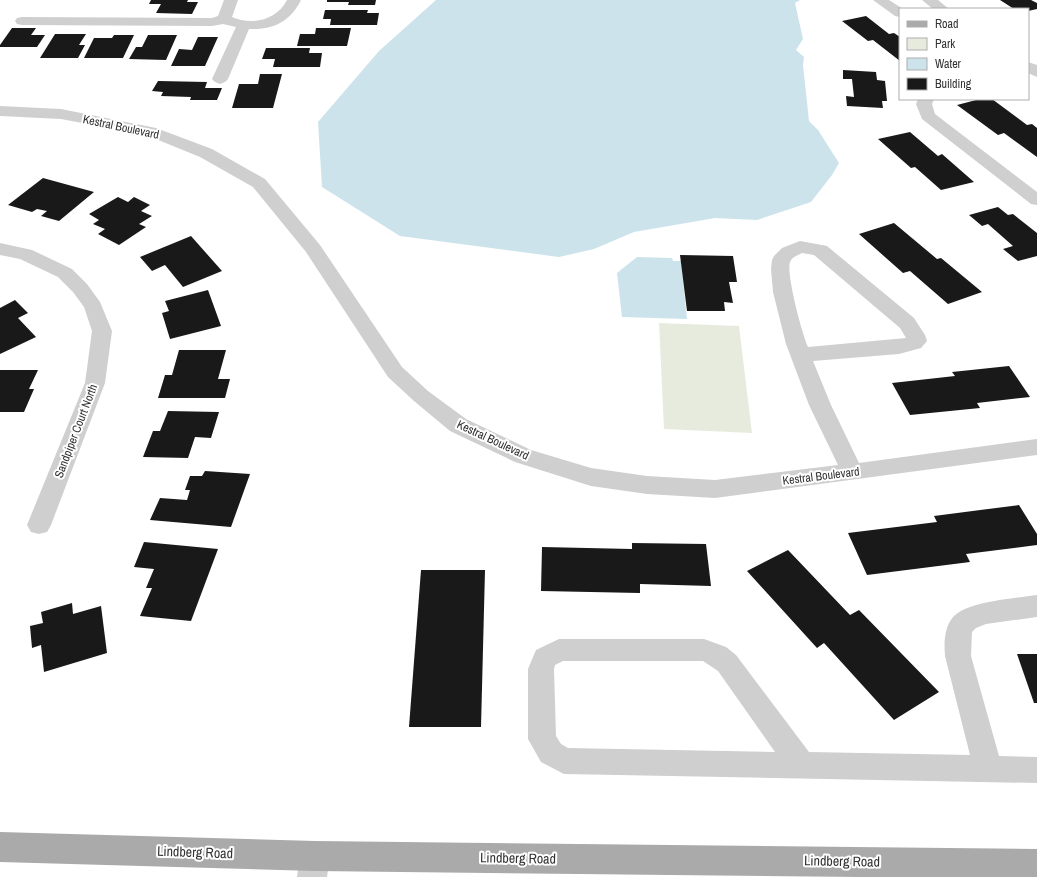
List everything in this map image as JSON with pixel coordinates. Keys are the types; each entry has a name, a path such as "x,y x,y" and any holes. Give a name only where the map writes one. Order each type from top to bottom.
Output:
{"main road":[{"name":"Lindberg Road","path":"0,847 313,866 1037,864"}],"street":[{"path":"224,19 231,0"},
{"path":"22,21 212,22 224,19 232,23 244,25 274,20 282,17 290,8 294,0"},
{"path":"880,0 899,12"},
{"path":"930,0 941,8"},
{"path":"220,79 244,25"},
{"path":"926,100 924,104 928,116 1037,200"},
{"name":"Kestral Boulevard","path":"0,111 61,114 150,131 206,153 259,183 313,249 395,372 421,396 458,425 523,456 592,477 647,485 715,489 1037,447"},
{"path":"800,355 899,347 917,341 915,335 907,323 820,250 800,247 789,252 781,260 780,269 783,292 796,344 800,355 820,405 852,472"},
{"name":"Sandpiper Court North","path":"0,249 26,254 65,273 80,288 93,306 102,332 95,383 39,525"},
{"path":"988,769 958,656 957,639 962,624 979,614 1037,606"},
{"path":"802,766 727,663 717,654 704,650 559,650 545,658 541,669 542,739 551,752 564,761 802,766 1037,770"}],"green space":[{"path":"659,323 739,326 752,433 664,429"}],"water":[{"path":"436,0 800,0 795,3 803,39 796,50 804,57 803,65 809,121 818,130 839,163 832,175 811,202 757,220 715,218 634,232 594,249 559,257 400,236 322,187 318,122 379,51"},
{"path":"637,257 672,258 673,261 681,261 687,319 622,317 617,273"}],"building":[{"path":"151,0 188,0 187,2 198,2 192,14 156,13 161,4 149,4"},
{"path":"327,0 376,0 375,5 348,5 349,2 327,2"},
{"path":"1000,0 1031,0 1037,3 1037,9 1029,11 1029,8 1012,8"},
{"path":"325,10 368,10 367,13 379,13 377,25 330,25 331,19 323,19"},
{"path":"866,16 889,34 894,33 899,36 899,60 873,40 868,41 842,21"},
{"path":"12,28 36,28 31,35 45,35 37,47 0,47"},
{"path":"316,28 351,28 347,46 297,46 300,34 315,34"},
{"path":"55,34 86,34 79,45 85,45 78,58 40,58"},
{"path":"114,35 134,35 123,58 84,58 94,38 112,38"},
{"path":"148,35 177,35 166,60 129,59 136,47 142,47"},
{"path":"198,37 218,37 205,66 171,66 179,49 192,50"},
{"path":"266,48 310,48 309,53 322,53 320,67 273,67 275,59 262,59"},
{"path":"843,70 876,72 877,80 885,81 887,101 882,101 883,108 847,106 846,96 854,97 852,79 843,79"},
{"path":"260,74 282,74 273,108 232,108 239,84 258,84"},
{"path":"158,81 207,82 205,88 222,88 217,100 190,100 191,97 161,96 163,92 152,91"},
{"path":"976,100 993,100 1027,125 1032,124 1037,128 1037,157 1004,133 998,135 957,105"},
{"path":"910,132 938,156 942,154 974,182 941,190 915,167 911,168 878,139"},
{"path":"43,178 94,192 59,221 41,216 47,211 37,209 32,212 8,205"},
{"path":"118,197 128,202 134,197 150,205 141,211 152,216 139,224 146,227 119,245 98,234 105,229 93,224 99,220 89,214"},
{"path":"998,207 1008,215 1013,214 1037,233 1037,256 1018,261 1003,249 1013,246 988,224 982,226 969,215"},
{"path":"894,223 937,259 941,258 982,292 948,304 910,271 903,273 859,234"},
{"path":"191,236 222,271 183,287 165,265 152,271 140,257"},
{"path":"680,255 733,256 737,282 729,282 733,303 724,302 725,311 687,311"},
{"path":"208,290 221,326 170,339 162,313 169,311 165,301"},
{"path":"15,300 28,313 18,318 36,337 0,354 0,308"},
{"path":"179,350 226,350 218,379 230,379 225,398 158,398 165,375 172,375"},
{"path":"1009,366 1030,397 977,403 980,408 910,415 892,383 955,376 952,372"},
{"path":"0,370 38,370 29,389 34,389 24,412 0,412"},
{"path":"168,411 219,412 211,438 195,437 188,458 143,457 153,431 160,431"},
{"path":"205,471 250,474 231,527 150,520 160,498 187,500 190,490 185,490 190,476 202,476"},
{"path":"1019,505 1037,534 1037,545 966,554 970,562 867,575 848,533 937,522 934,516"},
{"path":"144,542 218,549 191,621 140,616 152,588 146,588 154,569 134,567"},
{"path":"632,543 706,544 711,586 640,584 640,593 541,591 542,547 632,549"},
{"path":"788,550 850,615 859,610 939,692 894,720 824,643 817,648 747,571"},
{"path":"421,570 485,570 481,727 409,727"},
{"path":"72,603 73,614 101,606 107,653 44,672 41,645 32,648 30,626 43,623 41,612"},
{"path":"1017,654 1037,654 1037,703 1034,703"}]}
